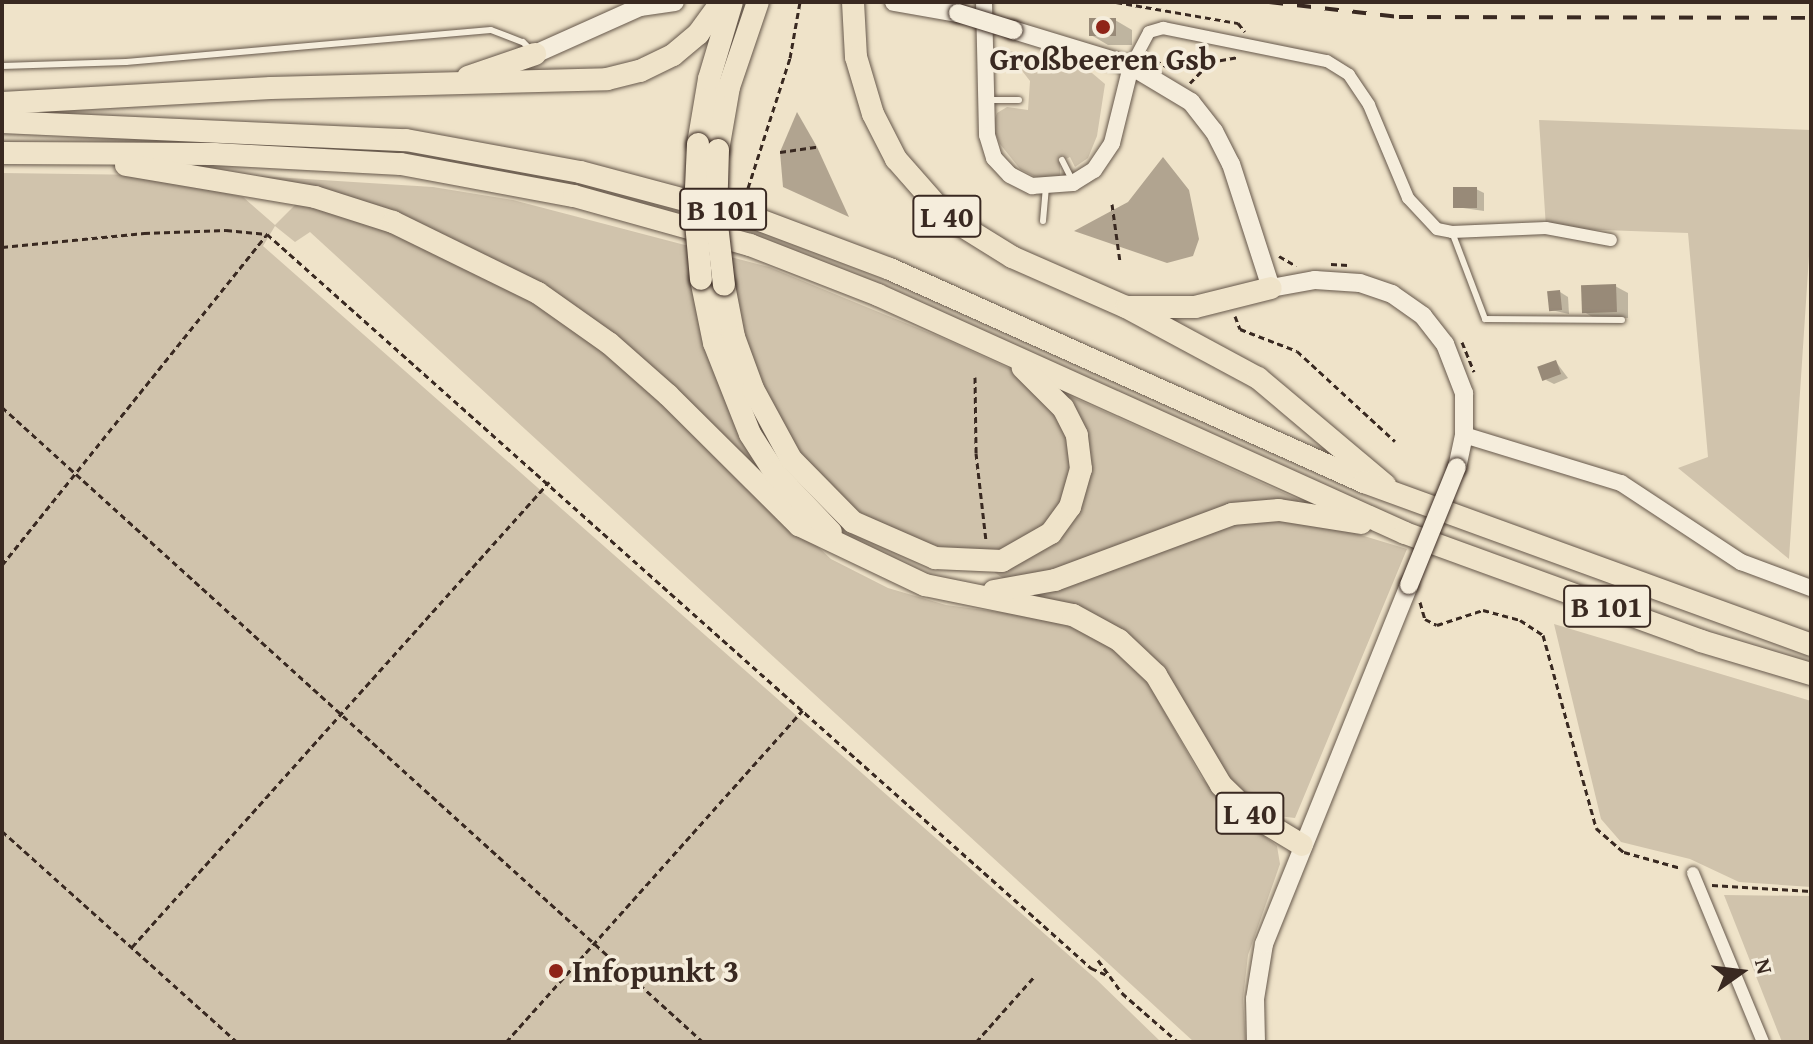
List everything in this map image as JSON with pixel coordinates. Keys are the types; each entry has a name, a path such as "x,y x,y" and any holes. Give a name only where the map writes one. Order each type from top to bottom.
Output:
{"highway":[{"path":"2,103 443,82 481,85 617,78 661,62 698,34 721,2"},
{"name":"L 40","path":"732,2 733,36 695,211 701,279 714,343 750,434 775,473 844,544 925,585 981,593 1073,615 1119,640 1156,675 1221,785 1252,815 1302,845"},
{"path":"733,36 758,2"},
{"name":"L 40","path":"853,2 854,43 878,125 928,198 989,245 1126,307 1195,307 1271,288"},
{"path":"443,82 493,71 535,54"},
{"name":"B 101","path":"2,122 406,140 639,185 757,219 890,269 1395,494 1811,645"},
{"path":"708,147 724,285 734,337 753,389 791,459 819,494 853,522 894,544 935,558 988,561 1030,549 1051,533 1070,507 1081,469 1077,435 1063,408 1004,351"},
{"name":"B 101","path":"2,153 214,154 401,164 574,196 750,245 1004,351 1405,533 1701,641 1811,674"},
{"path":"42,153 315,197 393,222 481,262 538,293 609,343 668,395 771,501 799,525 844,544"},
{"path":"1126,307 1258,378 1354,454 1395,494"},
{"path":"981,593 1055,580 1232,514 1318,514 1405,533"}],"main road":[{"path":"535,54 640,7 675,2"},
{"path":"894,2 958,13 1131,66 1178,91 1214,131 1239,188 1271,288"},
{"name":"L 40","path":"1256,1042 1255,999 1264,944 1302,845 1414,590 1457,467 1464,435 1464,393 1453,359 1435,330 1409,305 1376,287 1344,280 1271,288"}],"street":[{"path":"984,2 984,100 994,158 1010,175 1046,188 1073,183 1094,170 1112,143 1131,66 1149,32 1163,28 1247,42 1327,61 1349,75 1369,105 1408,198 1425,220 1452,232 1546,228 1611,240"},
{"path":"1464,435 1621,483 1661,504 1741,562 1811,588"},
{"path":"1693,873 1763,1042"}],"lane":[{"path":"2,66 126,62 491,30 523,42 535,54"},
{"path":"984,100 1019,100"},
{"path":"1062,160 1073,183"},
{"path":"1043,221 1046,188"},
{"path":"1452,232 1485,319 1622,320"}],"path":[{"path":"748,188 790,58 800,2"},
{"path":"1116,2 1238,23 1247,42 1239,57 1210,62 1190,83"},
{"path":"780,152 817,147"},
{"path":"1112,204 1120,262"},
{"path":"2,247 144,233 226,230 267,234 1091,968 1109,976"},
{"path":"2,565 267,234"},
{"path":"1276,253 1291,266 1309,265"},
{"path":"1322,264 1359,267"},
{"path":"1237,323 1247,333 1297,351 1310,368 1395,441"},
{"path":"1459,336 1476,378"},
{"path":"975,377 976,453 988,561"},
{"path":"2,407 338,716 703,1042"},
{"path":"132,947 549,482"},
{"path":"1414,590 1422,614 1432,623 1450,623 1483,610 1520,620 1543,635 1596,828 1624,852 1693,873 1717,888 1811,891"},
{"path":"506,1042 597,946 803,710"},
{"path":"2,831 237,1042"},
{"path":"1098,960 1109,976 1178,1042"},
{"path":"976,1042 1033,978"}],"shaded area":[{"path":"1006,50 1092,73 1105,84 1097,136 1088,158 1075,167 1070,157 1060,162 1060,176 1038,178 1020,169 1000,144 992,126 997,113 1007,107 1028,110 1030,81"},
{"path":"797,112 849,217 783,187 780,152"},
{"path":"1539,120 1811,130 1811,226 1789,559 1678,468 1708,457 1688,233 1546,228"},
{"path":"1163,157 1189,190 1199,239 1193,256 1167,263 1074,231 1128,202"},
{"path":"2,173 149,175 243,197 275,225 298,202 374,223 480,271 566,323 654,394 831,559 888,588 946,605 1067,621 1116,650 1146,679 1201,777 1225,804 1277,846 1280,864 1248,955 1243,999 1246,1042 1194,1042 310,232 295,242 275,226 263,246 1097,980 1161,1042 2,1042"},
{"path":"258,176 433,187 513,200 769,267 942,338 1297,499 1311,520 1407,549 1295,818 1270,815 1236,789 1183,701 1060,602 1024,593 967,553 895,536 838,497 787,440 746,462 577,312 326,194"},
{"path":"1554,624 1811,701 1811,887 1739,882 1690,859 1621,842 1601,819"},
{"path":"1724,895 1811,896 1811,1042 1782,1042"}],"building":[{"name":"Großbeeren Gsb","path":"1089,18 1116,18 1116,36 1089,36"},
{"path":"1453,187 1477,187 1477,208 1453,208"},
{"path":"1616,284 1617,312 1582,313 1581,285"},
{"path":"1560,290 1562,310 1549,311 1547,291"},
{"path":"1556,360 1561,374 1542,381 1537,367"}],"railway":[{"path":"1269,2 1399,17 1811,18"}],"place":[{"name":"Großbeeren Gsb","path":"1103,27"},
{"name":"Infopunkt 3","path":"556,971"}]}
